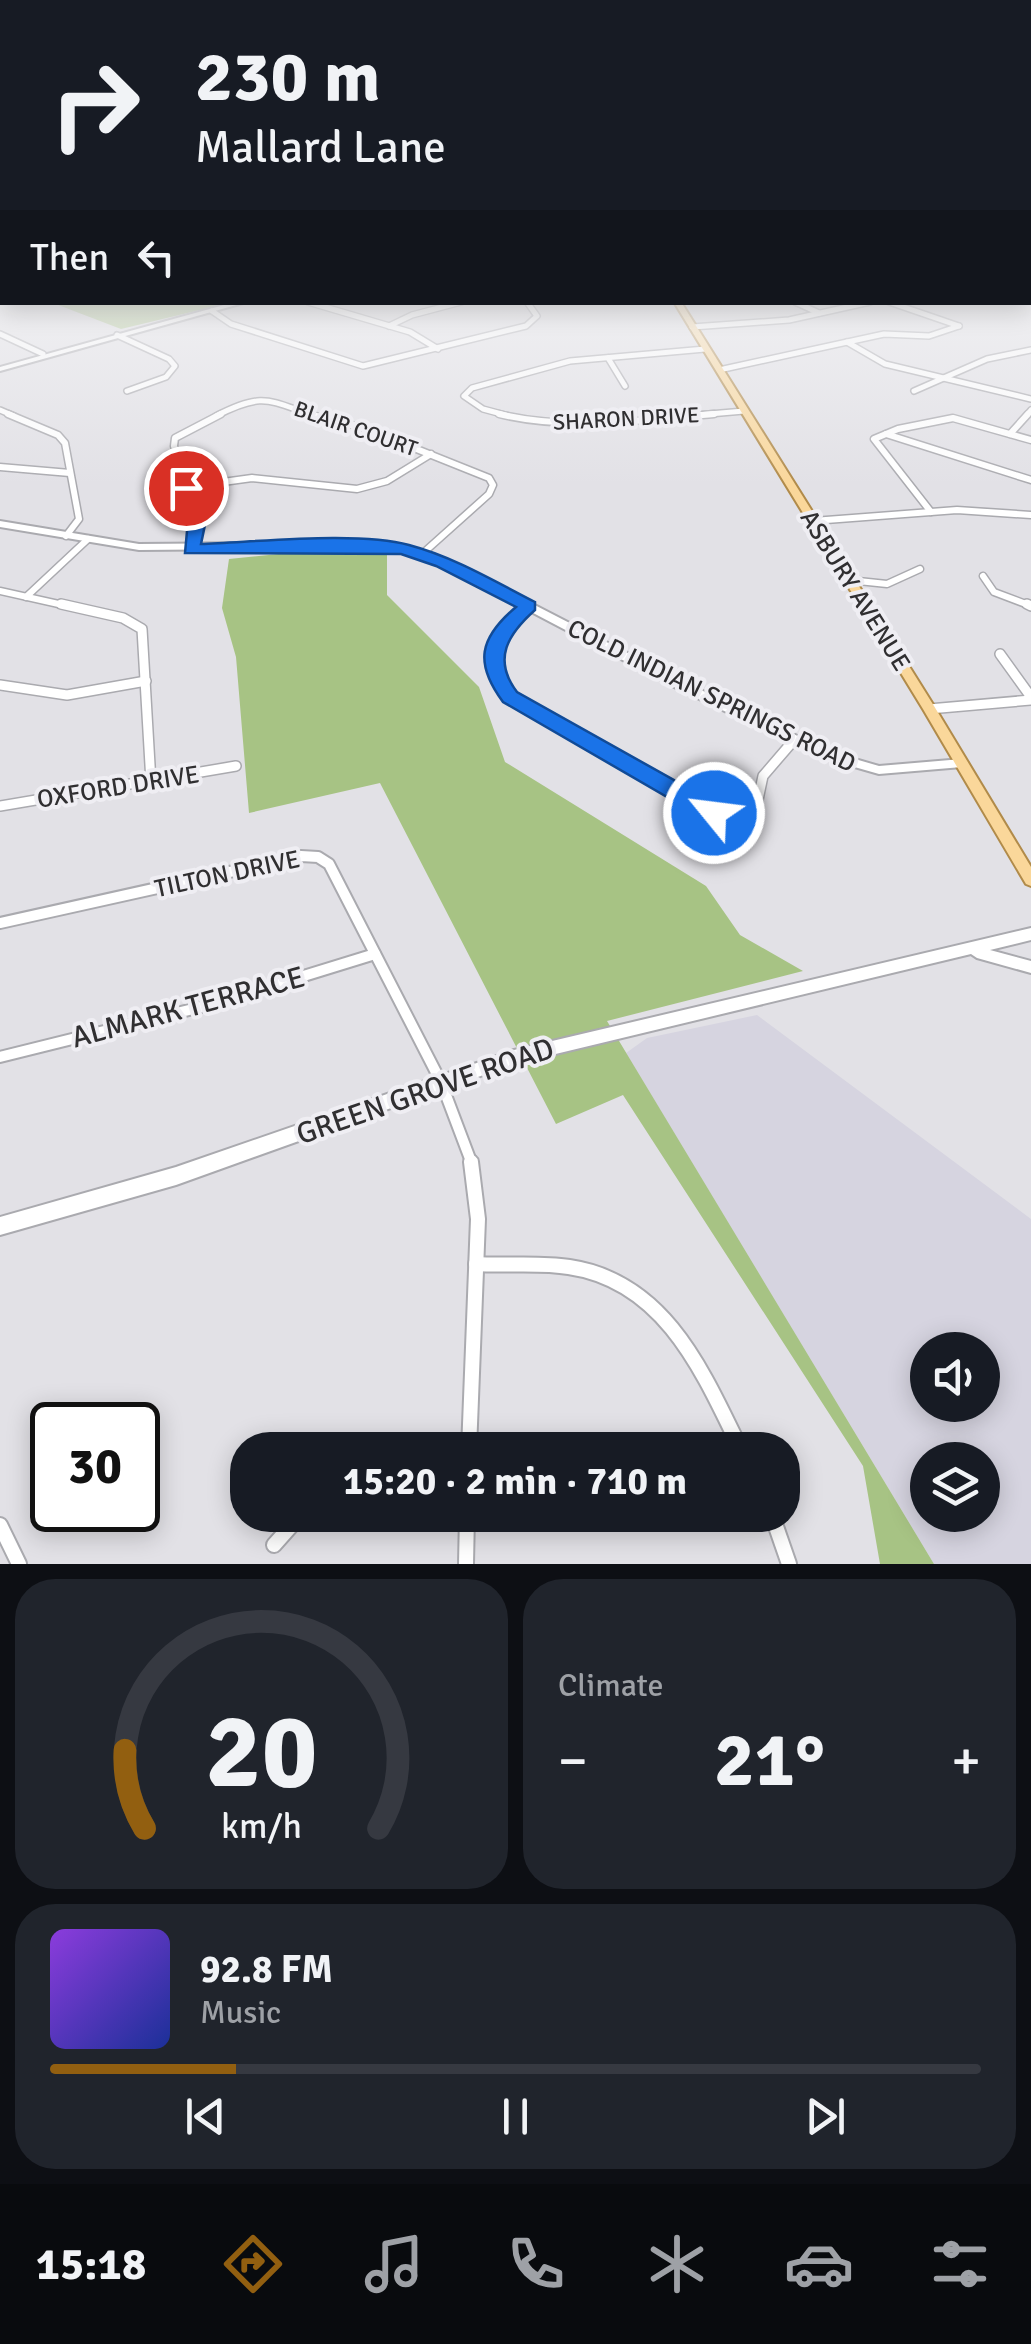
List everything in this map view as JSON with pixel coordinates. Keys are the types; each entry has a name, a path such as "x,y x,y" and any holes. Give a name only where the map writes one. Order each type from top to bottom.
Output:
{"main road":[{"name":"ASBURY AVENUE","path":"700,339 930,708 1031,880"}],"street":[{"path":"11,339 43,354"},
{"path":"0,369 101,339"},
{"path":"126,339 169,358 176,366 166,377 127,391"},
{"path":"275,339 352,365 375,365 474,339"},
{"path":"423,339 438,349"},
{"path":"718,370 862,339"},
{"path":"847,342 884,364 1031,399"},
{"name":"SHARON DRIVE","path":"706,349 558,364 472,388 464,396 473,404 512,417 546,422 744,411"},
{"path":"914,391 982,361 1031,350"},
{"path":"608,358 625,386"},
{"name":"BLAIR COURT","path":"192,549 197,520 175,438 254,400 276,400 485,474 493,485 489,494 422,554"},
{"path":"0,410 61,437 79,519 66,536"},
{"path":"1010,434 1027,421 1031,410"},
{"path":"931,512 874,445 874,439 883,433 953,418 1031,440"},
{"path":"883,433 1031,480"},
{"path":"186,488 252,478 356,489 387,481 431,454"},
{"path":"0,466 70,473"},
{"path":"813,521 931,512 1031,515"},
{"name":"COLD INDIAN SPRINGS ROAD","path":"0,524 88,540 192,549 368,545 422,554 794,740 871,769 962,764"},
{"path":"26,597 88,540"},
{"path":"849,580 888,587 902,583 920,569"},
{"path":"983,576 994,592 1031,606"},
{"path":"0,591 137,624 144,635 150,782"},
{"path":"528,606 505,626 494,646 496,679 510,697 714,813 735,817 756,809 763,776 794,740"},
{"path":"930,708 1031,698 1000,654"},
{"path":"0,685 67,695 146,681"},
{"name":"OXFORD DRIVE","path":"0,806 236,766"},
{"name":"TILTON DRIVE","path":"0,923 311,855 329,864 441,1082 474,1173 476,1264 470,1432"},
{"name":"GREEN GROVE ROAD","path":"0,1226 176,1176 441,1082 574,1041 1031,934"},
{"path":"969,951 1031,967"},
{"name":"ALMARK TERRACE","path":"0,1057 213,1004 375,954"},
{"path":"476,1264 569,1267 618,1280 638,1291 671,1323 732,1432"},
{"path":"0,1525 18,1564"},
{"path":"274,1545 286,1532"},
{"path":"466,1564 467,1532"},
{"path":"778,1532 789,1564"}],"shaded area":[{"path":"757,1015 1031,1219 1031,1564 934,1564 915,1532 1000,1532 1000,1442 910,1442 910,1524 626,1053 647,1038"}],"green space":[{"path":"308,551 387,555 387,595 479,687 505,762 706,886 740,935 803,971 607,1021 910,1524 910,1532 915,1532 934,1564 880,1564 863,1466 623,1095 556,1124 380,783 249,813 236,657 222,608 229,559"}],"route":[{"path":"186,488 197,520 192,549 348,545 403,548 442,562 528,606 505,626 494,646 496,679 510,697 714,813"}]}
